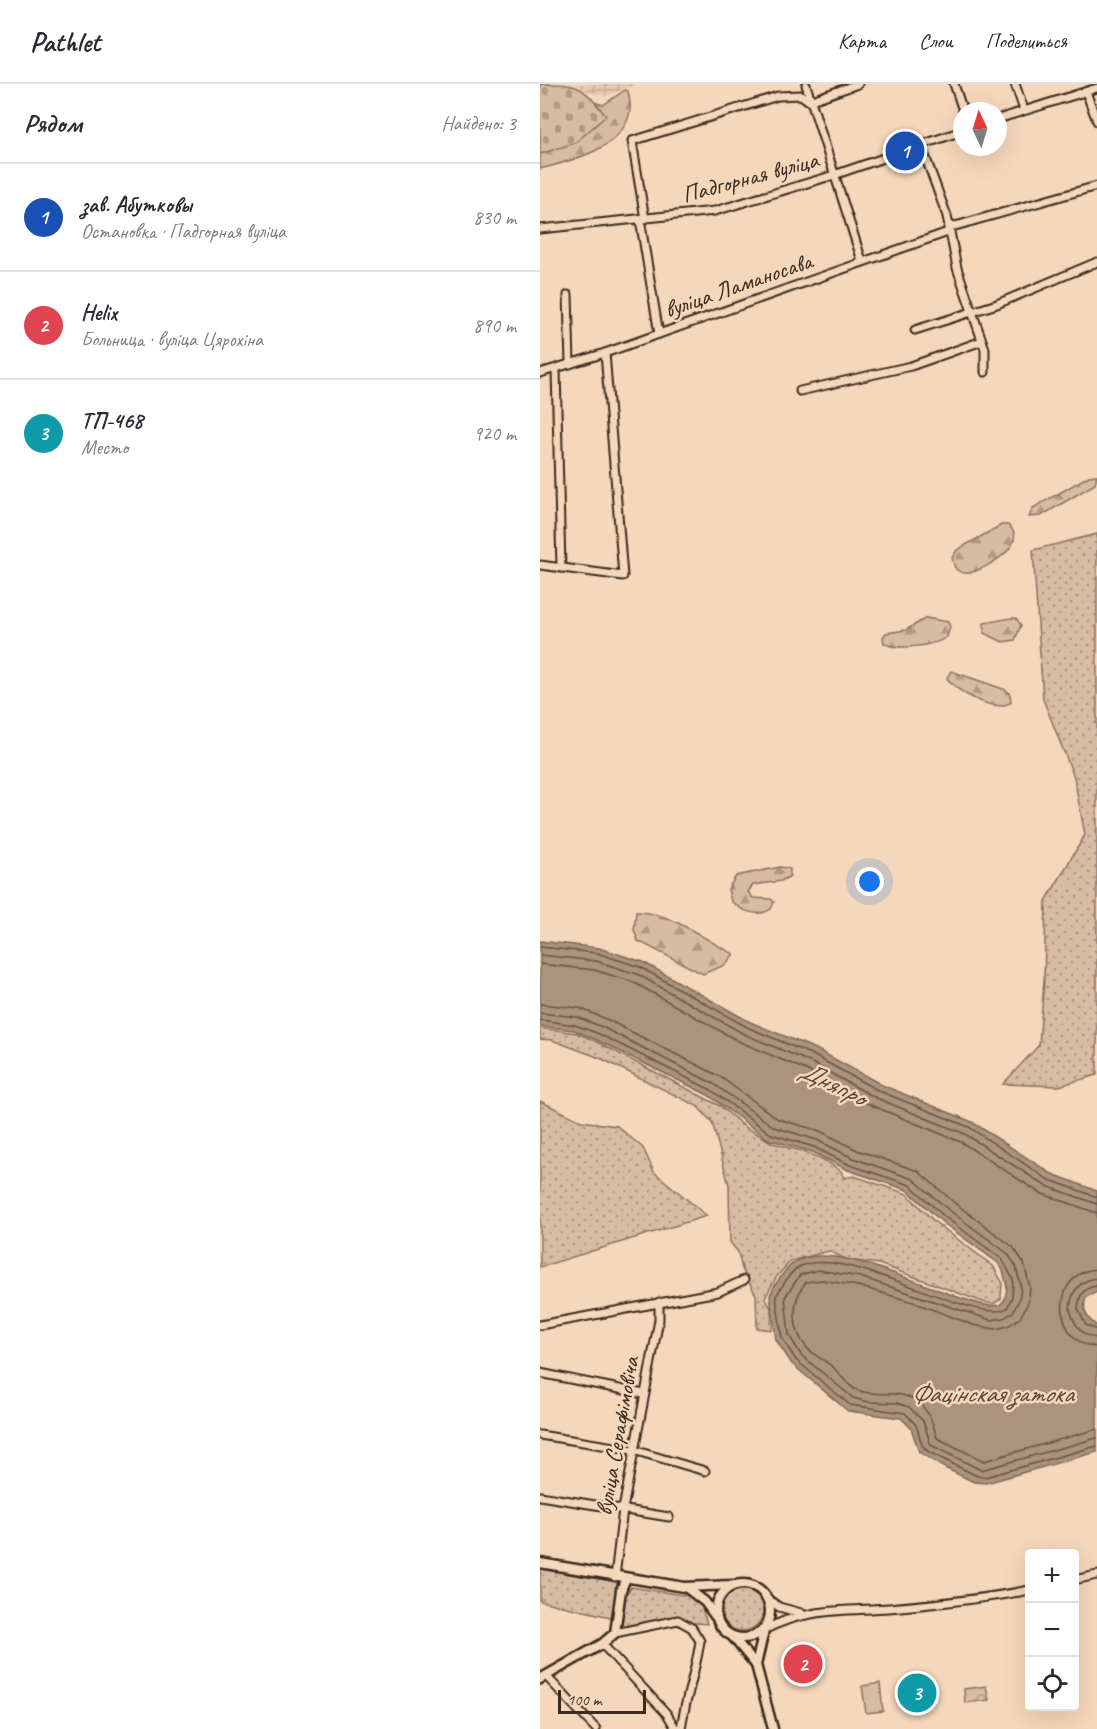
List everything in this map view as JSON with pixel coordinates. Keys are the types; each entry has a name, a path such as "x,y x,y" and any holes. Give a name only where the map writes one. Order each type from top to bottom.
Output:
{"main road":[{"path":"540,1563 684,1587 749,1584 768,1599 769,1611 756,1665"},
{"path":"543,1678 602,1644 615,1633 621,1590 626,1578"},
{"path":"716,1617 720,1596 732,1585"},
{"path":"684,1587 698,1595 720,1625 756,1665 773,1729"},
{"path":"733,1637 750,1637 764,1629"}],"street":[{"path":"809,101 858,84"},
{"path":"954,84 960,102"},
{"path":"1015,84 1024,110"},
{"path":"1078,84 1097,121"},
{"path":"806,86 862,261"},
{"path":"1007,116 1097,88"},
{"path":"659,334 632,141 778,96 801,95 809,101"},
{"name":"Падгорная вуліца","path":"540,229 715,211 834,175 953,134"},
{"path":"921,145 946,216 957,268 982,341 985,372"},
{"name":"вуліца Ламаносава","path":"540,373 605,353 948,230 1097,186"},
{"path":"915,330 973,312 1097,262"},
{"path":"568,295 570,364"},
{"path":"800,391 911,366 982,341"},
{"path":"540,565 623,576 605,353"},
{"path":"555,370 561,568"},
{"path":"540,1325 718,1292 744,1280"},
{"name":"вуліца Серафімовіча","path":"615,1576 623,1509 658,1320 659,1302"},
{"path":"540,1373 644,1394"},
{"path":"540,1435 633,1450 705,1472"},
{"path":"540,1496 669,1517"},
{"path":"1079,1579 1097,1575"},
{"path":"764,1629 783,1619 803,1613 935,1604 1025,1591"},
{"path":"768,1599 779,1607 803,1613"},
{"path":"615,1633 678,1620 692,1628 700,1641 696,1670 684,1702 679,1729"},
{"path":"602,1644 679,1729"},
{"path":"543,1678 596,1729"}],"shaded area":[{"path":"575,84 637,84 606,96 589,92"}],"green space":[{"path":"540,84 603,105 625,90 628,91 630,108 626,123 618,135 594,151 540,169"},
{"path":"540,84 563,84 578,88 591,98 606,116 575,143 540,154"},
{"path":"1097,475 1095,484 1041,516 1029,517 1033,508 1089,476"},
{"path":"1001,525 1008,525 1014,532 1014,540 1003,555 994,562 968,573 960,572 955,568 952,558 957,550"},
{"path":"1097,534 1097,1075 1059,1086 1003,1084 1039,1045 1044,981 1046,901 1085,835 1074,777 1043,699 1033,550"},
{"path":"926,618 948,622 950,627 947,637 934,643 916,646 898,647 884,643 883,637 886,633 906,630"},
{"path":"1016,618 1021,625 1015,640 1003,642 984,633 984,623"},
{"path":"951,671 1006,690 1010,694 1011,702 996,705 967,695 947,678"},
{"path":"780,867 790,869 790,876 781,881 753,885 748,892 753,898 771,899 774,902 771,909 761,913 750,912 731,901 728,889 736,876"},
{"path":"636,912 650,913 675,921 734,954 725,965 703,974 638,941 634,930"},
{"path":"540,1028 577,1033 599,1043 720,1106 745,1127 773,1143 826,1161 841,1171 844,1178 854,1176 907,1194 935,1222 993,1266 1002,1282 1001,1299 993,1304 983,1302 879,1264 848,1260 829,1251 791,1261 777,1276 765,1298 771,1308 772,1330 757,1328 756,1295 742,1269 738,1252 730,1242 729,1185 712,1122 697,1106 600,1058 552,1040 540,1039"},
{"path":"540,1101 581,1121 617,1126 643,1148 654,1172 707,1216 540,1267"},
{"path":"540,1569 619,1582 615,1618 540,1601"},
{"path":"631,1587 689,1596 701,1605 707,1624 682,1622 622,1628 623,1599"},
{"path":"742,1589 757,1595 763,1610 757,1625 742,1631 727,1625 721,1610 727,1595"},
{"path":"880,1683 883,1711 866,1713 862,1686"},
{"path":"986,1686 989,1700 965,1703 964,1689"}],"water":[{"path":"540,941 599,948 643,962 750,1022 816,1049 882,1085 972,1122 1050,1173 1097,1191 1097,1292 1086,1297 1084,1306 1088,1317 1097,1326 1097,1452 986,1483 974,1482 919,1452 911,1428 901,1418 848,1411 792,1364 776,1340 770,1295 782,1275 799,1260 818,1256 867,1264 991,1306 1000,1305 1005,1299 1007,1287 1003,1270 998,1263 942,1222 907,1190 848,1170 812,1152 768,1139 708,1095 597,1040 574,1030 540,1026"}],"place":[{"name":"зав. Абутковы","path":"905,151"},
{"name":"Helix","path":"803,1664"},
{"name":"ТП-468","path":"917,1693"}],"water label":[{"name":"Дняпро","path":"833,1083"},
{"name":"Фацінская затока","path":"992,1393"}]}
